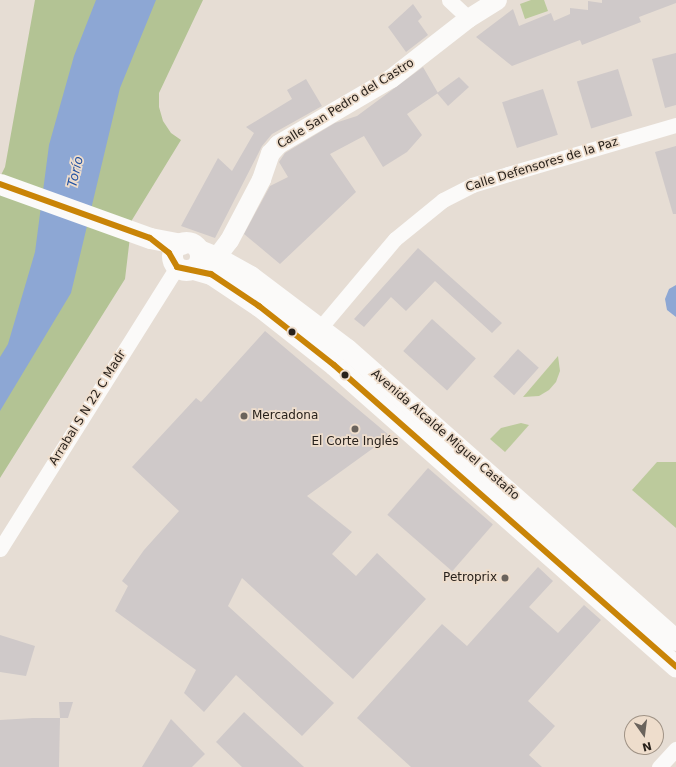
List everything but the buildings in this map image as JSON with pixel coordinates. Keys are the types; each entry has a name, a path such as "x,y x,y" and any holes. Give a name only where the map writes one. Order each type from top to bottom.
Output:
{"main road":[{"name":"Avenida Alcalde Miguel Castaño","path":"0,184 140,234 190,257 250,276 320,328 451,440 676,640"},
{"name":"Avenida Alcalde Miguel Castaño","path":"190,257 210,274 258,306 334,365 676,666"}],"street":[{"path":"449,0 468,18"},
{"name":"Calle San Pedro del Castro","path":"190,257 229,240 261,179 270,153 278,144 391,78 468,18 497,0"},
{"name":"Calle Defensores de la Paz","path":"320,328 395,239 443,200 472,185 676,125"},
{"name":"Arrabal S N 22 C Madr","path":"0,549 190,257"},
{"path":"643,637 659,644 676,644"},
{"path":"659,767 676,749"}],"green space":[{"path":"35,0 203,0 159,93 159,107 163,121 171,133 181,140 132,220 125,279 0,478 0,177 5,167"},
{"path":"531,0 544,0 548,11 525,19 520,4"},
{"path":"558,356 560,371 556,382 549,390 539,396 523,397"},
{"path":"521,423 529,425 505,452 490,439 501,428"},
{"path":"657,462 676,462 676,528 632,490"}],"water":[{"name":"Torío","path":"96,0 156,0 120,88 71,293 0,411 0,357 8,344 35,252 49,145 74,56"},
{"path":"676,285 676,317 667,310 665,299 669,289"}],"transit line":[{"path":"0,184 150,238 169,253 177,267 211,274 259,306 334,365 676,667"}],"place":[{"name":"Mercadona","path":"244,416"},
{"name":"El Corte Inglés","path":"355,429"},
{"name":"Petroprix","path":"505,578"}]}
